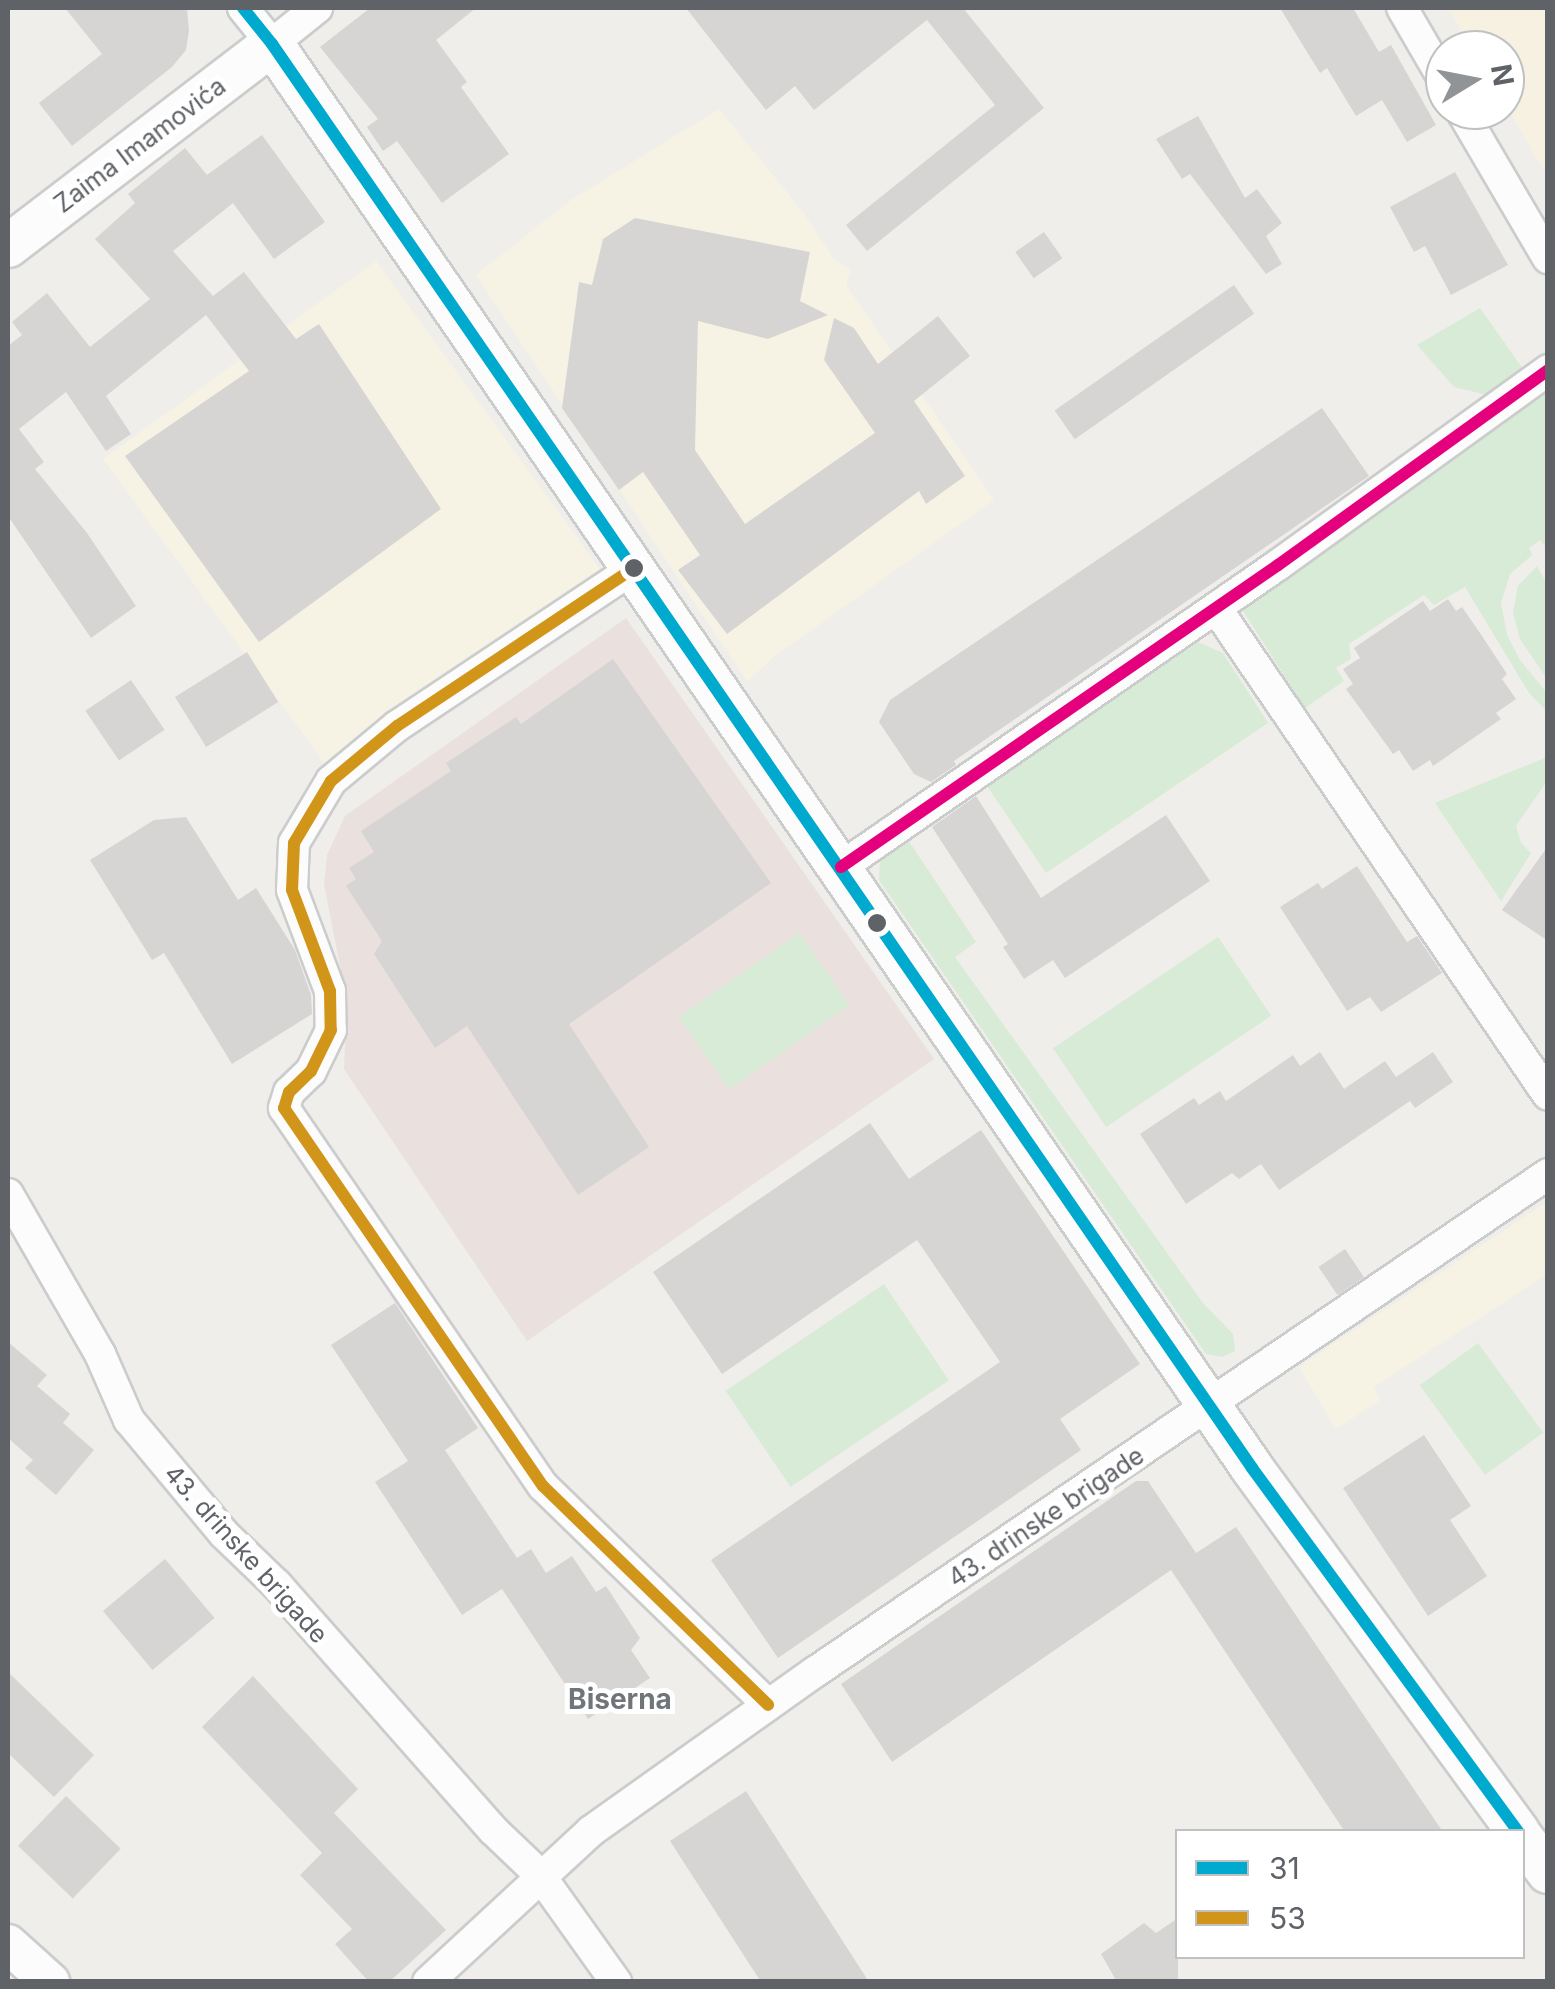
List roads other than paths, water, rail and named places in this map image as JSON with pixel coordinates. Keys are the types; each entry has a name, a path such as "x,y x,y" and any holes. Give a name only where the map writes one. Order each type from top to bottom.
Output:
{"main road":[{"name":"Zaima Imamovića","path":"8,246 272,44"},
{"path":"272,44 1252,1468 1516,1829"},
{"path":"1525,1842 1548,1872"}],"street":[{"path":"242,8 272,44"},
{"name":"Zaima Imamovića","path":"272,44 317,8"},
{"path":"1402,8 1425,48"},
{"path":"1474,130 1548,258"},
{"path":"841,867 1216,608 1548,370"},
{"path":"634,568 397,726 330,781 294,843 292,890 330,991 331,1030 311,1071 289,1092 284,1108 543,1486 768,1705"},
{"path":"1216,608 1548,1094"},
{"name":"43. drinske brigade","path":"428,1982 539,1874 590,1831 768,1705 1548,1174"},
{"name":"43. drinske brigade","path":"8,1194 100,1354 130,1420 224,1534 277,1585 493,1830 539,1874 616,1982"},
{"path":"8,1944 50,1982"}],"district":[{"name":"Biserna","path":"620,1699"}]}
